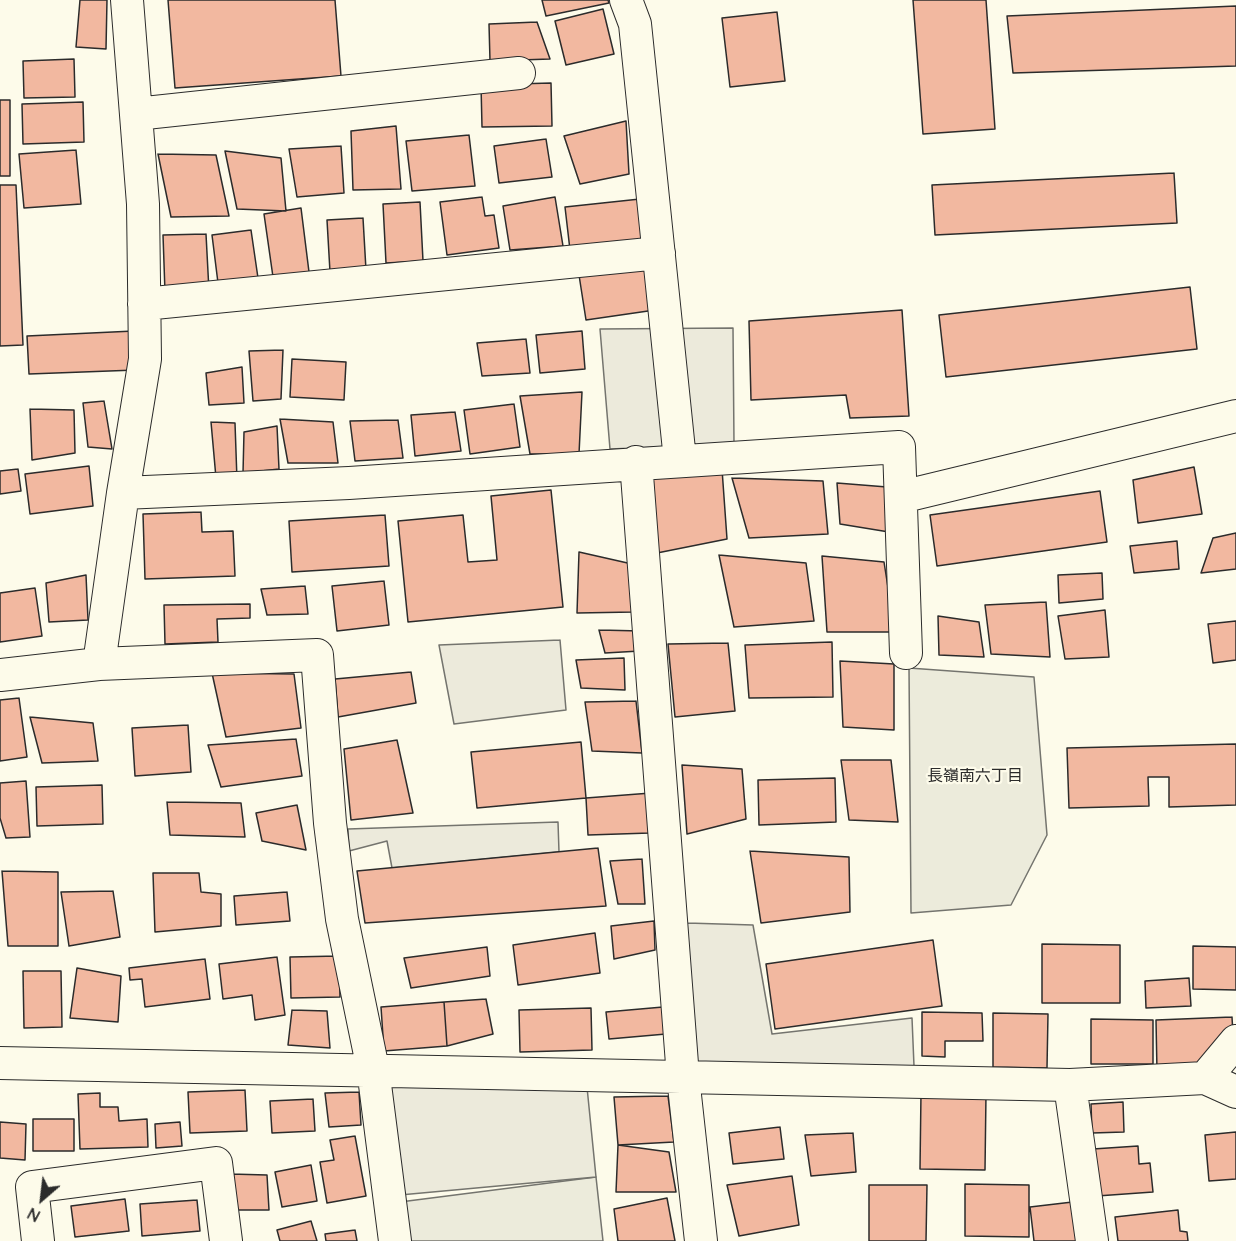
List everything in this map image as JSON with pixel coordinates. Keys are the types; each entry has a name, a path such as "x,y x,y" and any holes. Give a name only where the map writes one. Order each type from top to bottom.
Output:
{"street":[{"path":"99,664 145,359 143,204 128,0"},
{"path":"626,0 635,24 680,460"},
{"path":"136,114 519,73"},
{"path":"144,304 659,253"},
{"path":"900,497 1236,416"},
{"path":"123,494 349,483 636,462 899,447 906,653"},
{"path":"636,462 682,1077 701,1241"},
{"path":"0,675 99,664 317,655 330,823 342,919 373,1069 395,1241"},
{"path":"1205,1078 1236,1041"},
{"path":"0,1064 373,1069 1070,1084 1205,1078 1236,1092"},
{"path":"1070,1084 1092,1241"},
{"path":"38,1241 32,1187 216,1163 226,1241"}],"shaded area":[{"path":"733,328 734,444 610,449 600,329"},
{"path":"560,640 566,710 454,724 439,645"},
{"path":"909,668 1034,677 1047,835 1011,905 911,913"},
{"path":"558,822 559,852 392,868 387,841 349,851 348,829"},
{"path":"687,923 753,925 772,1034 912,1018 914,1066 693,1068"},
{"path":"385,1078 587,1087 596,1177 389,1196"},
{"path":"596,1177 603,1241 405,1241 400,1202"}],"building":[{"path":"80,0 107,0 106,49 76,47"},
{"path":"168,0 335,0 341,76 175,88"},
{"path":"542,0 608,0 609,3 546,16"},
{"path":"913,0 986,0 995,129 923,134"},
{"path":"1236,6 1236,66 1013,73 1007,16"},
{"path":"603,9 614,54 566,65 555,21"},
{"path":"777,12 785,81 730,87 722,18"},
{"path":"537,22 550,59 490,61 489,24"},
{"path":"74,59 75,97 24,98 23,61"},
{"path":"551,83 552,126 482,127 481,85"},
{"path":"0,100 10,100 10,176 0,176"},
{"path":"83,102 84,142 23,144 22,104"},
{"path":"626,121 629,174 580,184 564,136"},
{"path":"396,126 401,189 353,190 351,131"},
{"path":"469,135 475,186 412,191 406,141"},
{"path":"546,139 552,177 499,183 494,146"},
{"path":"341,146 344,193 297,197 289,149"},
{"path":"76,150 81,204 24,208 19,154"},
{"path":"225,151 281,158 286,211 237,209"},
{"path":"158,154 216,155 229,216 171,217"},
{"path":"1174,173 1177,223 935,235 932,185"},
{"path":"0,185 16,185 23,345 0,346"},
{"path":"482,197 485,216 494,215 499,248 447,255 440,202"},
{"path":"555,197 563,246 510,250 503,206"},
{"path":"640,199 642,239 570,250 565,207"},
{"path":"420,202 423,261 386,263 383,204"},
{"path":"301,208 309,272 273,277 264,214"},
{"path":"363,218 366,270 330,272 327,220"},
{"path":"251,230 258,278 218,283 212,235"},
{"path":"206,234 209,291 165,292 163,235"},
{"path":"648,265 655,310 586,320 579,275"},
{"path":"1190,287 1197,349 946,377 939,315"},
{"path":"902,310 909,416 850,418 846,395 751,400 749,321"},
{"path":"134,331 136,370 29,374 27,336"},
{"path":"582,331 585,369 540,373 536,335"},
{"path":"526,339 530,373 482,376 477,343"},
{"path":"283,350 281,399 253,401 249,351"},
{"path":"292,359 346,362 344,400 290,397"},
{"path":"242,367 244,403 209,405 206,373"},
{"path":"582,392 579,454 530,454 520,396"},
{"path":"104,401 112,449 88,447 83,403"},
{"path":"514,404 520,447 470,454 464,410"},
{"path":"30,409 74,410 75,453 32,460"},
{"path":"455,412 461,451 415,456 411,415"},
{"path":"280,419 333,422 338,463 288,463"},
{"path":"398,420 403,458 355,461 350,421"},
{"path":"211,422 235,423 237,480 216,478"},
{"path":"277,426 279,469 243,473 244,432"},
{"path":"89,466 93,506 30,514 25,474"},
{"path":"1194,467 1202,514 1138,523 1133,480"},
{"path":"18,469 21,491 0,494 0,471"},
{"path":"722,469 727,539 657,553 648,473"},
{"path":"732,478 823,481 828,534 749,538"},
{"path":"837,483 887,487 889,532 840,524"},
{"path":"551,490 563,607 408,622 398,521 463,515 468,562 497,560 491,496"},
{"path":"1100,491 1107,542 937,566 930,515"},
{"path":"201,512 202,532 233,531 235,576 145,579 143,514"},
{"path":"385,515 389,566 292,572 289,521"},
{"path":"1236,533 1236,569 1201,573 1213,538"},
{"path":"1177,541 1179,569 1134,573 1130,546"},
{"path":"579,552 632,564 634,612 577,613"},
{"path":"719,555 806,563 814,621 734,627"},
{"path":"822,556 884,562 895,632 827,632"},
{"path":"1102,573 1103,599 1059,603 1058,575"},
{"path":"86,575 88,620 49,622 46,583"},
{"path":"384,581 389,625 337,631 332,586"},
{"path":"305,586 308,614 267,615 261,589"},
{"path":"35,588 42,636 0,642 0,593"},
{"path":"1046,602 1050,657 991,654 985,605"},
{"path":"250,604 250,618 217,619 218,642 165,644 164,605"},
{"path":"1105,610 1109,657 1065,659 1058,616"},
{"path":"938,616 979,622 984,657 939,655"},
{"path":"1236,621 1236,660 1213,663 1208,624"},
{"path":"599,630 641,631 640,651 605,653"},
{"path":"832,642 833,697 749,698 745,645"},
{"path":"728,643 735,711 675,717 668,644"},
{"path":"624,658 625,690 581,688 576,660"},
{"path":"840,661 894,664 894,730 843,727"},
{"path":"411,672 416,703 338,717 335,679"},
{"path":"212,673 294,674 301,728 226,737"},
{"path":"19,698 27,757 0,761 0,700"},
{"path":"636,701 642,753 592,751 585,702"},
{"path":"30,717 93,723 98,761 42,763"},
{"path":"188,725 191,772 135,776 132,728"},
{"path":"296,739 302,776 221,787 208,745"},
{"path":"397,740 413,813 351,820 344,749"},
{"path":"581,742 586,798 477,808 471,752"},
{"path":"1236,744 1236,805 1169,807 1169,777 1148,777 1149,806 1069,808 1067,748"},
{"path":"841,760 891,760 898,822 849,820"},
{"path":"682,765 742,769 746,819 687,834"},
{"path":"835,778 836,822 759,825 758,780"},
{"path":"26,781 30,837 6,838 0,818 0,783"},
{"path":"102,785 103,824 37,826 36,787"},
{"path":"651,793 650,833 588,835 586,798"},
{"path":"167,802 241,803 245,837 170,835"},
{"path":"297,805 306,850 262,841 256,813"},
{"path":"598,848 606,906 365,923 357,871"},
{"path":"750,851 849,857 850,912 761,923"},
{"path":"642,859 645,904 618,904 610,861"},
{"path":"2,871 58,872 58,946 8,946"},
{"path":"153,873 199,873 201,892 221,894 221,926 155,932"},
{"path":"113,891 120,937 69,946 61,892"},
{"path":"287,892 290,921 236,925 234,896"},
{"path":"654,921 655,950 614,959 611,926"},
{"path":"595,933 600,973 518,985 513,945"},
{"path":"933,940 942,1006 775,1029 766,964"},
{"path":"1042,944 1120,945 1120,1003 1042,1003"},
{"path":"1193,946 1236,947 1236,990 1193,989"},
{"path":"487,947 490,976 411,988 404,958"},
{"path":"339,956 340,997 291,998 290,957"},
{"path":"277,957 285,1015 255,1020 252,995 223,999 219,964"},
{"path":"205,959 210,999 145,1007 142,979 130,980 129,968"},
{"path":"77,968 121,976 118,1022 70,1018"},
{"path":"23,971 61,971 62,1027 24,1028"},
{"path":"1189,978 1191,1006 1146,1008 1145,981"},
{"path":"486,999 493,1034 447,1046 444,1002"},
{"path":"444,1002 447,1046 384,1051 381,1007"},
{"path":"663,1007 666,1034 609,1039 606,1012"},
{"path":"591,1008 592,1050 520,1052 519,1010"},
{"path":"292,1010 327,1011 330,1048 288,1045"},
{"path":"922,1012 982,1013 983,1041 945,1041 945,1057 922,1056"},
{"path":"993,1013 1048,1014 1047,1068 993,1067"},
{"path":"1232,1017 1233,1034 1204,1070 1157,1072 1156,1020"},
{"path":"1091,1019 1153,1020 1153,1064 1091,1064"},
{"path":"245,1090 247,1131 190,1133 188,1092"},
{"path":"359,1092 361,1125 329,1127 325,1093"},
{"path":"100,1093 100,1107 118,1107 119,1121 147,1119 148,1147 80,1149 78,1094"},
{"path":"921,1093 986,1094 985,1170 920,1169"},
{"path":"668,1096 674,1142 618,1145 614,1097"},
{"path":"313,1099 315,1131 272,1133 270,1101"},
{"path":"1123,1102 1124,1132 1092,1133 1091,1104"},
{"path":"33,1119 74,1119 74,1151 33,1151"},
{"path":"0,1122 26,1124 25,1160 0,1158"},
{"path":"180,1122 182,1146 156,1148 155,1124"},
{"path":"780,1127 784,1159 733,1164 729,1133"},
{"path":"1236,1132 1236,1179 1209,1181 1205,1135"},
{"path":"853,1133 856,1172 811,1176 805,1135"},
{"path":"355,1136 366,1196 327,1203 320,1162 334,1160 330,1140"},
{"path":"618,1145 669,1152 676,1192 616,1192"},
{"path":"1138,1146 1139,1164 1150,1163 1153,1192 1097,1196 1093,1149"},
{"path":"311,1165 317,1201 282,1207 275,1172"},
{"path":"230,1174 267,1175 269,1210 235,1210"},
{"path":"792,1176 799,1225 739,1236 727,1185"},
{"path":"965,1184 1029,1185 1029,1237 965,1236"},
{"path":"869,1185 927,1185 926,1241 869,1241"},
{"path":"667,1198 675,1241 618,1241 614,1209"},
{"path":"125,1199 129,1231 75,1237 71,1206"},
{"path":"197,1200 200,1231 142,1236 140,1204"},
{"path":"1081,1201 1086,1241 1034,1241 1030,1207"},
{"path":"1178,1210 1180,1231 1187,1232 1188,1241 1118,1241 1115,1217"},
{"path":"311,1221 317,1241 280,1241 277,1230"},
{"path":"355,1230 357,1241 326,1241 325,1234"}],"district":[{"name":"長嶺南六丁目","path":"975,776"}]}
